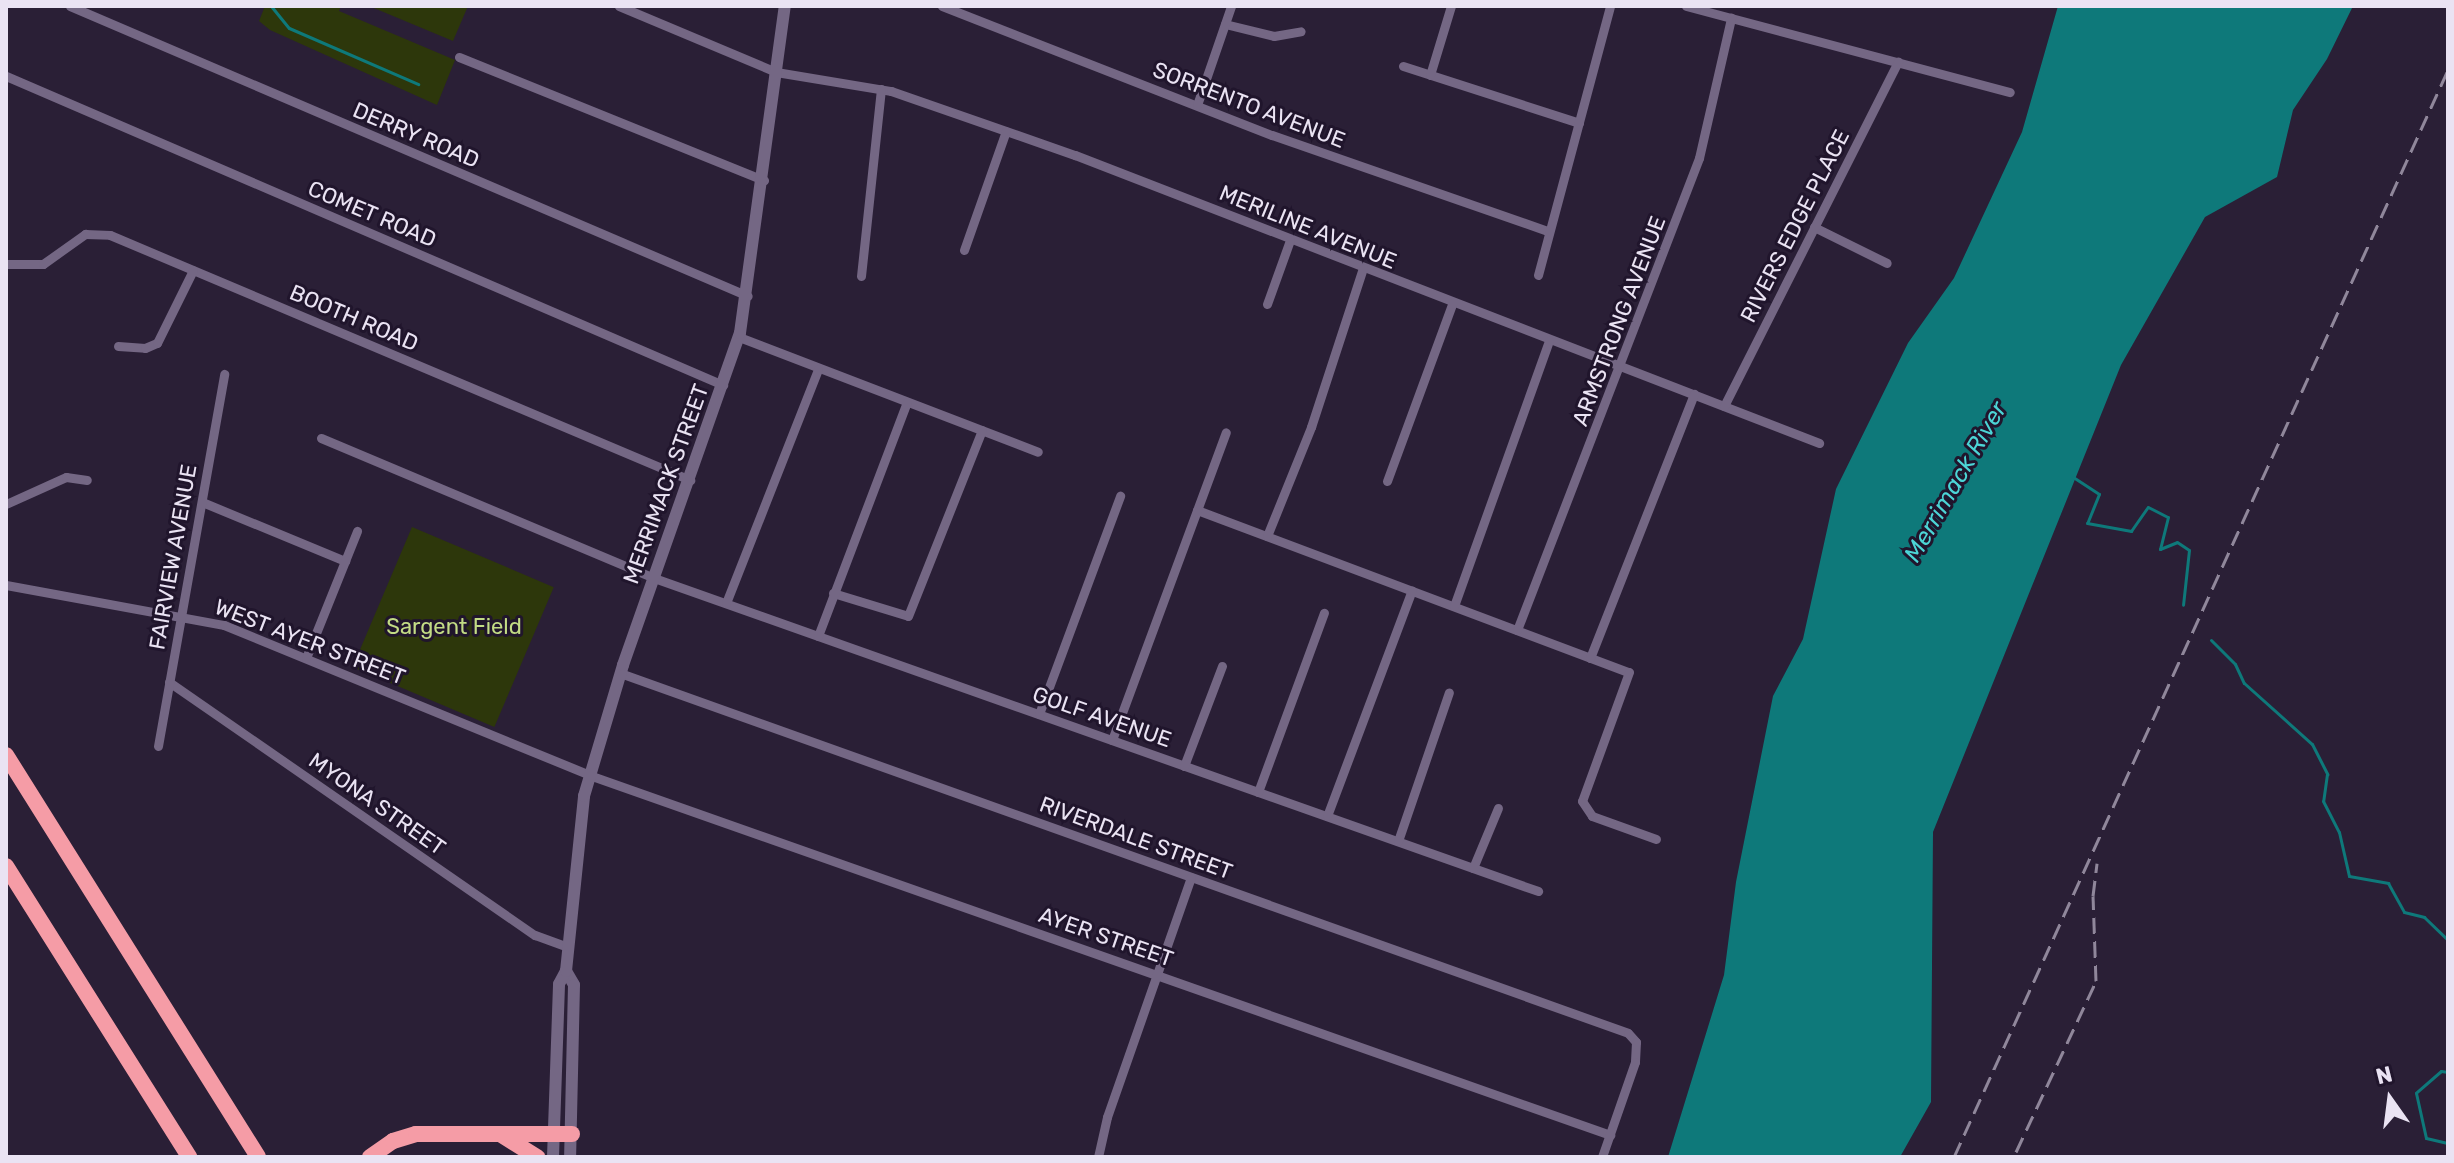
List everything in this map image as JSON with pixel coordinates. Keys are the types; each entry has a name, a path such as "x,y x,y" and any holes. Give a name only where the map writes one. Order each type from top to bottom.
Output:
{"highway":[{"path":"6,755 258,1157"},
{"path":"6,866 187,1157"},
{"path":"370,1157 393,1141 416,1134 572,1134"},
{"path":"498,1134 537,1157"}],"main road":[{"name":"MERRIMACK STREET","path":"566,971 577,838 589,775 620,673 739,337 748,296 785,6"},
{"path":"553,1157 559,984 566,971"},
{"path":"566,971 574,985 570,1157"}],"street":[{"name":"DERRY ROAD","path":"70,6 748,296"},
{"name":"MERILINE AVENUE","path":"619,6 776,72 881,89 1006,131 1819,443"},
{"name":"SORRENTO AVENUE","path":"942,6 964,10 1197,105 1547,231"},
{"path":"1197,105 1231,6"},
{"path":"1430,75 1451,6"},
{"path":"1538,275 1547,231 1610,6"},
{"path":"1686,6 2010,92"},
{"name":"ARMSTRONG AVENUE","path":"1517,630 1699,158 1731,18"},
{"path":"1225,24 1274,36 1301,31"},
{"path":"459,57 764,180"},
{"name":"RIVERS EDGE PLACE","path":"1724,406 1898,62"},
{"path":"1403,66 1579,123"},
{"name":"COMET ROAD","path":"6,76 723,385"},
{"path":"861,276 881,89"},
{"path":"964,250 1006,131"},
{"path":"1814,227 1887,263"},
{"name":"BOOTH ROAD","path":"6,264 43,264 85,234 100,232 690,480"},
{"path":"1267,304 1290,240"},
{"path":"1267,536 1311,427 1363,268"},
{"path":"118,346 145,348 163,336 193,270"},
{"path":"1387,481 1452,304"},
{"path":"739,337 818,370 1038,452"},
{"path":"1454,606 1549,340"},
{"path":"726,603 818,370"},
{"name":"FAIRVIEW AVENUE","path":"158,746 224,374"},
{"path":"1590,658 1694,394"},
{"path":"818,636 907,402"},
{"path":"833,593 908,616 982,430"},
{"path":"1112,740 1226,432"},
{"name":"GOLF AVENUE","path":"321,438 654,578 1538,891"},
{"path":"6,504 66,477 87,480"},
{"path":"1039,714 1120,496"},
{"path":"202,502 345,561"},
{"path":"1197,510 1629,672 1583,794 1584,807 1596,818 1656,839"},
{"path":"306,658 357,531"},
{"name":"WEST AYER STREET","path":"6,585 224,625 589,775"},
{"path":"1327,816 1412,590"},
{"path":"1258,792 1324,613"},
{"path":"1184,766 1222,666"},
{"name":"RIVERDALE STREET","path":"620,673 1620,1030 1636,1042 1610,1135"},
{"name":"MYONA STREET","path":"169,682 535,935 568,947"},
{"path":"1398,841 1449,692"},
{"name":"AYER STREET","path":"589,775 1610,1135"},
{"path":"1473,868 1498,808"},
{"path":"1098,1157 1107,1117 1191,877"},
{"path":"1602,1157 1610,1135"}],"green space":[{"path":"265,6 341,6 339,11 455,60 437,105 270,30 259,21"},
{"path":"369,6 468,6 453,41"},
{"name":"Sargent Field","path":"412,527 554,587 494,727 353,667"}],"water":[{"name":"Merrimack River","path":"2058,6 2353,6 2327,59 2293,110 2277,177 2205,217 2121,365 1933,832 1931,1102 1900,1157 1668,1157 1724,975 1736,882 1773,696 1803,639 1836,489 1908,343 1954,278 2022,132"}],"waterway":[{"path":"271,6 289,28 418,84"},
{"path":"2073,477 2099,494 2087,523 2131,531 2148,507 2168,517 2160,549 2177,542 2189,550 2183,605"},
{"path":"2211,640 2235,664 2244,683 2312,744 2327,774 2323,801 2339,832 2349,876 2388,883 2404,912 2424,917 2448,940"},
{"path":"2448,1072 2441,1071 2416,1093 2426,1138 2448,1143"}],"railway":[{"path":"1954,1157 2448,70"},
{"path":"2016,1152 2096,981 2093,896 2097,863"}]}
